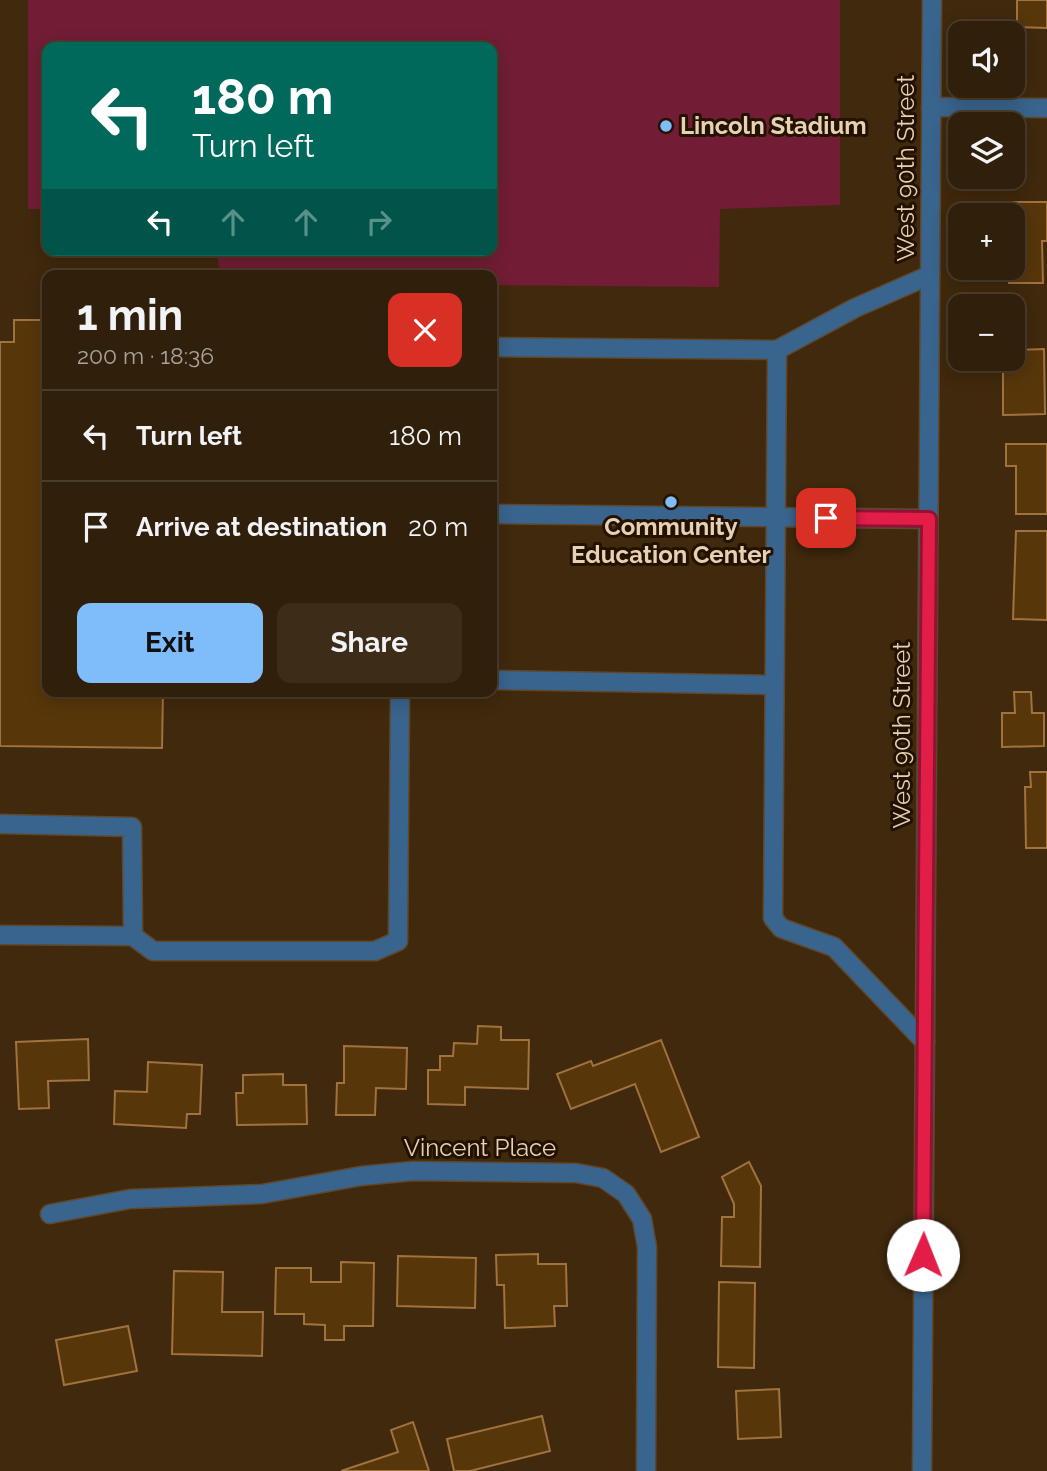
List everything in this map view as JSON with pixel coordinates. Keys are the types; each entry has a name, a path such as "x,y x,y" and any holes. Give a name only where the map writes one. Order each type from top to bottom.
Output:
{"street":[{"name":"West 90th Street","path":"922,1471 932,0"},
{"path":"931,107 1047,108"},
{"path":"497,347 777,350 855,308 930,275"},
{"path":"777,350 773,918 781,928 834,947 925,1042"},
{"path":"497,514 929,519"},
{"path":"497,680 774,685"},
{"path":"0,934 133,936 153,951 375,951 398,941 400,697"},
{"path":"0,824 132,827 133,936"},
{"name":"Vincent Place","path":"50,1214 130,1199 262,1194 361,1176 412,1171 576,1173 603,1178 626,1194 642,1219 647,1247 646,1471"}],"shaded area":[{"name":"Lincoln Stadium","path":"28,0 840,0 840,205 720,209 719,287 497,285 497,270 220,270 217,256 497,256 497,42 42,42 42,209 28,209"}],"building":[{"path":"1017,0 1047,0 1047,28 1025,27 1025,21 1017,21"},
{"path":"1047,202 1047,241 1042,241 1043,283 1009,283 1009,280 1025,280 1025,203 1008,203"},
{"path":"14,320 42,320 42,697 163,697 162,748 0,746 0,342 14,342"},
{"path":"1044,349 1045,414 1003,415 1003,371 1025,371 1025,350"},
{"path":"1006,444 1047,444 1047,514 1016,514 1016,466 1006,466"},
{"path":"1016,531 1047,531 1047,620 1013,619"},
{"path":"1014,692 1031,692 1032,713 1044,713 1044,746 1002,747 1002,713 1015,713"},
{"path":"1030,772 1047,772 1047,848 1026,848 1025,787 1031,787"},
{"path":"478,1026 501,1027 501,1040 529,1040 528,1089 465,1087 465,1105 428,1104 428,1070 440,1070 440,1056 453,1056 454,1043 477,1044"},
{"path":"88,1039 89,1080 48,1081 49,1108 19,1109 16,1042"},
{"path":"661,1040 699,1137 661,1152 635,1084 571,1109 557,1074 591,1061 593,1066"},
{"path":"344,1046 407,1048 406,1089 376,1088 375,1115 336,1115 337,1083 344,1083"},
{"path":"148,1062 202,1065 200,1114 187,1114 186,1128 114,1124 115,1091 147,1092"},
{"path":"283,1074 283,1085 306,1085 307,1124 237,1125 236,1093 243,1093 243,1075"},
{"path":"749,1162 761,1186 760,1267 721,1266 722,1217 734,1217 734,1204 722,1177"},
{"path":"538,1254 538,1264 566,1264 567,1306 554,1306 555,1326 505,1328 504,1285 497,1285 496,1255"},
{"path":"398,1256 476,1258 475,1308 397,1306"},
{"path":"341,1262 374,1263 373,1326 344,1326 344,1340 325,1340 325,1325 304,1324 304,1314 275,1314 276,1268 311,1268 311,1282 341,1282"},
{"path":"174,1271 223,1272 222,1312 263,1312 262,1356 172,1354"},
{"path":"719,1282 755,1283 754,1368 718,1367"},
{"path":"128,1326 137,1371 64,1385 56,1340"},
{"path":"779,1389 781,1437 738,1439 736,1391"},
{"path":"542,1416 550,1451 470,1471 454,1471 447,1439"},
{"path":"413,1422 429,1471 341,1471 398,1452 391,1430"}],"place":[{"name":"Lincoln Stadium","path":"666,126"},
{"name":"Community Education Center","path":"671,502"}],"route":[{"path":"826,518 929,519 923,1255"}]}
